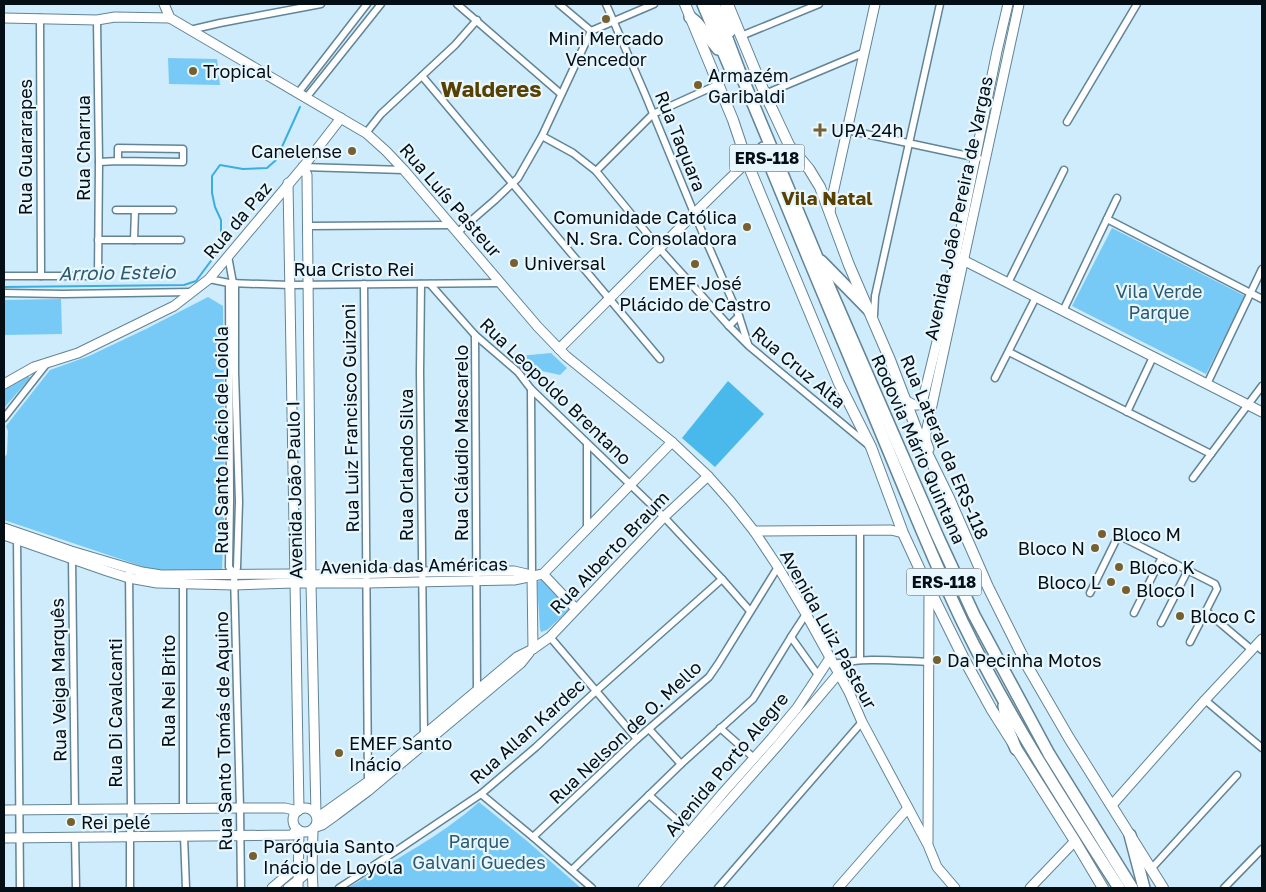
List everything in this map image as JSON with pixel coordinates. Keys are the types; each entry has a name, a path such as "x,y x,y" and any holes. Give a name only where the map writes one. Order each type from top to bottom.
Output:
{"highway":[{"name":"Rodovia Mário Quintana","path":"703,4 931,553 962,622 1043,768 1119,888"},
{"name":"Rodovia Mário Quintana","path":"714,4 739,70 835,300 938,537 982,632 1049,754 1132,888"},
{"path":"726,4 739,70"},
{"path":"690,17 726,58"},
{"path":"818,258 869,310"},
{"path":"1002,697 1008,729 1016,749"},
{"path":"1130,835 1144,888"}],"main road":[{"path":"4,18 97,20 115,17 170,18 164,4"},
{"path":"685,4 719,84 747,162 839,383 871,447 898,520 929,590 992,710 1103,888"},
{"name":"Rua Lateral da ERS-118","path":"726,4 742,36 765,94 789,145 809,169 820,187 849,265 928,455 988,587 1029,669 1069,738 1163,888"},
{"path":"830,212 875,4"},
{"name":"Avenida João Pereira de Vargas","path":"939,477 926,442 926,433 932,409 976,158 1008,4"},
{"name":"Avenida João Pereira de Vargas","path":"959,258 985,160 1019,4"},
{"name":"Rua Luís Pasteur","path":"170,18 341,118 376,141 404,170 558,349 672,442 708,476"},
{"path":"998,51 1008,54"},
{"name":"Rua da Paz","path":"4,384 34,367 78,353 174,306 193,292 209,279 303,167 341,118"},
{"path":"558,349 747,162"},
{"name":"Avenida João Paulo I","path":"303,167 308,175 311,579 316,823 312,870 313,888"},
{"name":"Avenida João Paulo I","path":"288,183 298,810"},
{"path":"820,187 835,187"},
{"path":"959,258 1262,412"},
{"name":"Avenida João Pereira de Vargas","path":"920,405 947,318"},
{"path":"905,400 915,406 920,405 924,410 932,409"},
{"path":"576,609 543,574 672,442"},
{"name":"Rua Alberto Braum","path":"533,649 550,638 664,517 708,476"},
{"name":"Avenida Luiz Pasteur","path":"708,476 754,531 778,567 835,665 862,722 908,808"},
{"path":"891,530 898,520"},
{"name":"Avenida das Américas","path":"4,528 17,536 158,583 234,574 311,579 367,579 476,576 514,571 532,576 543,574"},
{"path":"754,531 891,530 903,532"},
{"name":"Avenida das Américas","path":"4,535 17,536"},
{"path":"316,823 322,825 368,791 521,663 533,649 532,576"},
{"name":"Avenida das Américas","path":"183,579 234,585 294,578"},
{"path":"928,845 929,590"},
{"path":"929,618 943,616"},
{"path":"1112,805 1205,700 1258,646"},
{"path":"298,810 295,813 293,823 298,830 304,833 517,657 533,649"},
{"name":"Avenida Porto Alegre","path":"653,888 690,832 754,758 776,741 818,675 835,665"},
{"name":"Avenida Porto Alegre","path":"643,888 730,800 835,665"},
{"path":"722,794 730,800"},
{"path":"4,810 285,808 308,809 314,812 316,823"},
{"path":"838,888 908,808 928,845 937,867 955,888"},
{"path":"4,838 292,835 298,830"},
{"path":"298,830 298,885"},
{"path":"1030,888 1075,841"},
{"path":"272,888 298,866"},
{"path":"288,888 298,885 312,870"}],"street":[{"path":"189,30 321,4"},
{"path":"302,96 367,4"},
{"path":"302,96 348,46 381,4"},
{"path":"457,4 561,94"},
{"path":"560,4 591,31"},
{"name":"Rua Taquara","path":"606,4 739,316 749,346"},
{"path":"458,232 518,178 542,136 591,31 654,4"},
{"path":"742,36 819,4"},
{"path":"875,324 874,306 877,287 940,4"},
{"path":"1067,122 1138,4"},
{"name":"Rua Guararapes","path":"40,18 41,276"},
{"name":"Rua Charrua","path":"41,276 98,276 97,20"},
{"path":"366,133 381,114 455,45 476,20"},
{"path":"340,40 348,46"},
{"path":"765,94 865,52"},
{"path":"422,76 660,359"},
{"path":"596,171 653,114 719,84"},
{"path":"847,130 985,160"},
{"name":"Rua Cruz Alta","path":"542,136 573,153 596,171 659,248 728,326 749,346 871,447"},
{"path":"99,162 183,162 183,149 118,148 118,161"},
{"path":"303,167 404,170"},
{"path":"1008,283 1064,170"},
{"path":"1063,311 1117,198"},
{"path":"116,210 173,210"},
{"path":"134,240 135,210"},
{"path":"1107,219 1262,299"},
{"path":"308,226 451,225"},
{"path":"98,240 181,240"},
{"name":"Rua Santo Inácio de Loiola","path":"228,256 232,283 239,502 236,568 234,574"},
{"path":"1207,384 1262,268"},
{"path":"4,276 41,276"},
{"name":"Rua Cristo Rei","path":"209,279 232,283 290,284 501,283"},
{"name":"Rua Luiz Francisco Guizoni","path":"364,284 368,791"},
{"name":"Rua Orlando Silva","path":"421,284 420,372 424,735"},
{"name":"Rua Leopoldo Brentano","path":"430,284 475,335 518,372 531,389 586,444 664,517 750,611"},
{"path":"860,290 869,291 877,287"},
{"path":"4,294 193,292"},
{"path":"995,378 1036,297"},
{"path":"728,326 739,316"},
{"name":"Rua Cláudio Mascarelo","path":"475,335 477,701"},
{"path":"1009,352 1211,454"},
{"path":"1127,412 1153,357"},
{"path":"4,418 48,362"},
{"path":"1193,478 1262,386"},
{"path":"531,389 532,576"},
{"name":"Rua Cruz Alta","path":"850,430 860,426"},
{"path":"586,444 587,528"},
{"path":"860,530 860,660"},
{"path":"17,536 20,888"},
{"path":"1090,593 1117,538 1122,537 1215,584 1217,589 1190,642"},
{"name":"Rua Veiga Marquês","path":"72,555 75,809"},
{"path":"1134,613 1162,557"},
{"name":"Rua Nelson de O. Mello","path":"533,837 649,728 709,677 778,567"},
{"path":"1161,623 1188,570"},
{"name":"Rua Di Cavalcanti","path":"129,573 130,888"},
{"name":"Rua Santo Tomás de Aquino","path":"234,574 242,888"},
{"name":"Rua Nei Brito","path":"183,579 183,808"},
{"name":"Rua Allan Kardec","path":"339,888 481,794 536,747 722,579"},
{"path":"1206,611 1258,646"},
{"path":"572,870 681,764 752,699 806,614"},
{"path":"791,636 818,675"},
{"path":"550,638 637,739"},
{"path":"835,665 860,660 929,662"},
{"path":"1205,700 1262,748"},
{"path":"718,888 862,722"},
{"path":"649,728 681,764"},
{"path":"720,728 754,758"},
{"path":"1151,869 1237,775"},
{"path":"481,794 592,888"},
{"path":"649,795 690,832"},
{"path":"184,836 186,888"},
{"path":"75,837 76,888"},
{"path":"1224,888 1262,849"}],"green space":[{"name":"Tropical","path":"168,58 217,59 220,85 169,84"},
{"name":"Vila Verde Parque","path":"1112,228 1245,296 1206,374 1072,306"},
{"path":"208,297 223,306 225,499 222,570 153,570 4,520 4,458 7,454 8,431 6,426 50,370 89,356"},
{"path":"61,299 62,334 4,335 4,300"},
{"path":"551,353 567,368 560,375 542,371 530,377 508,357"},
{"path":"28,375 30,378 4,408 4,389"},
{"path":"544,579 571,608 547,630 541,632 537,582"},
{"name":"Parque Galvani Guedes","path":"479,802 581,888 348,888 432,837"}],"shaded area":[{"path":"728,381 764,414 715,467 682,438"}],"waterway":[{"name":"Arroio Esteio","path":"4,287 184,285 196,281 219,250 221,220 215,207 212,193 212,176 220,165 243,169 267,168 276,160 300,107"}],"place":[{"name":"Mini Mercado Vencedor","path":"606,19"},
{"name":"Tropical","path":"193,71"},
{"name":"Armazém Garibaldi","path":"698,85"},
{"name":"UPA 24h","path":"820,130"},
{"name":"Canelense","path":"352,151"},
{"name":"Comunidade Católica N. Sra. Consoladora","path":"747,227"},
{"name":"Universal","path":"514,263"},
{"name":"EMEF José Plácido de Castro","path":"695,264"},
{"name":"Bloco M","path":"1102,534"},
{"name":"Bloco N","path":"1095,548"},
{"name":"Bloco K","path":"1119,567"},
{"name":"Bloco L","path":"1111,582"},
{"name":"Bloco I","path":"1126,590"},
{"name":"Bloco C","path":"1180,616"},
{"name":"Da Pecinha Motos","path":"937,660"},
{"name":"EMEF Santo Inácio","path":"339,753"},
{"name":"Rei pelé","path":"71,822"},
{"name":"Paróquia Santo Inácio de Loyola","path":"253,856"}],"district":[{"name":"Walderes","path":"491,88"},
{"name":"Vila Natal","path":"827,197"}]}
